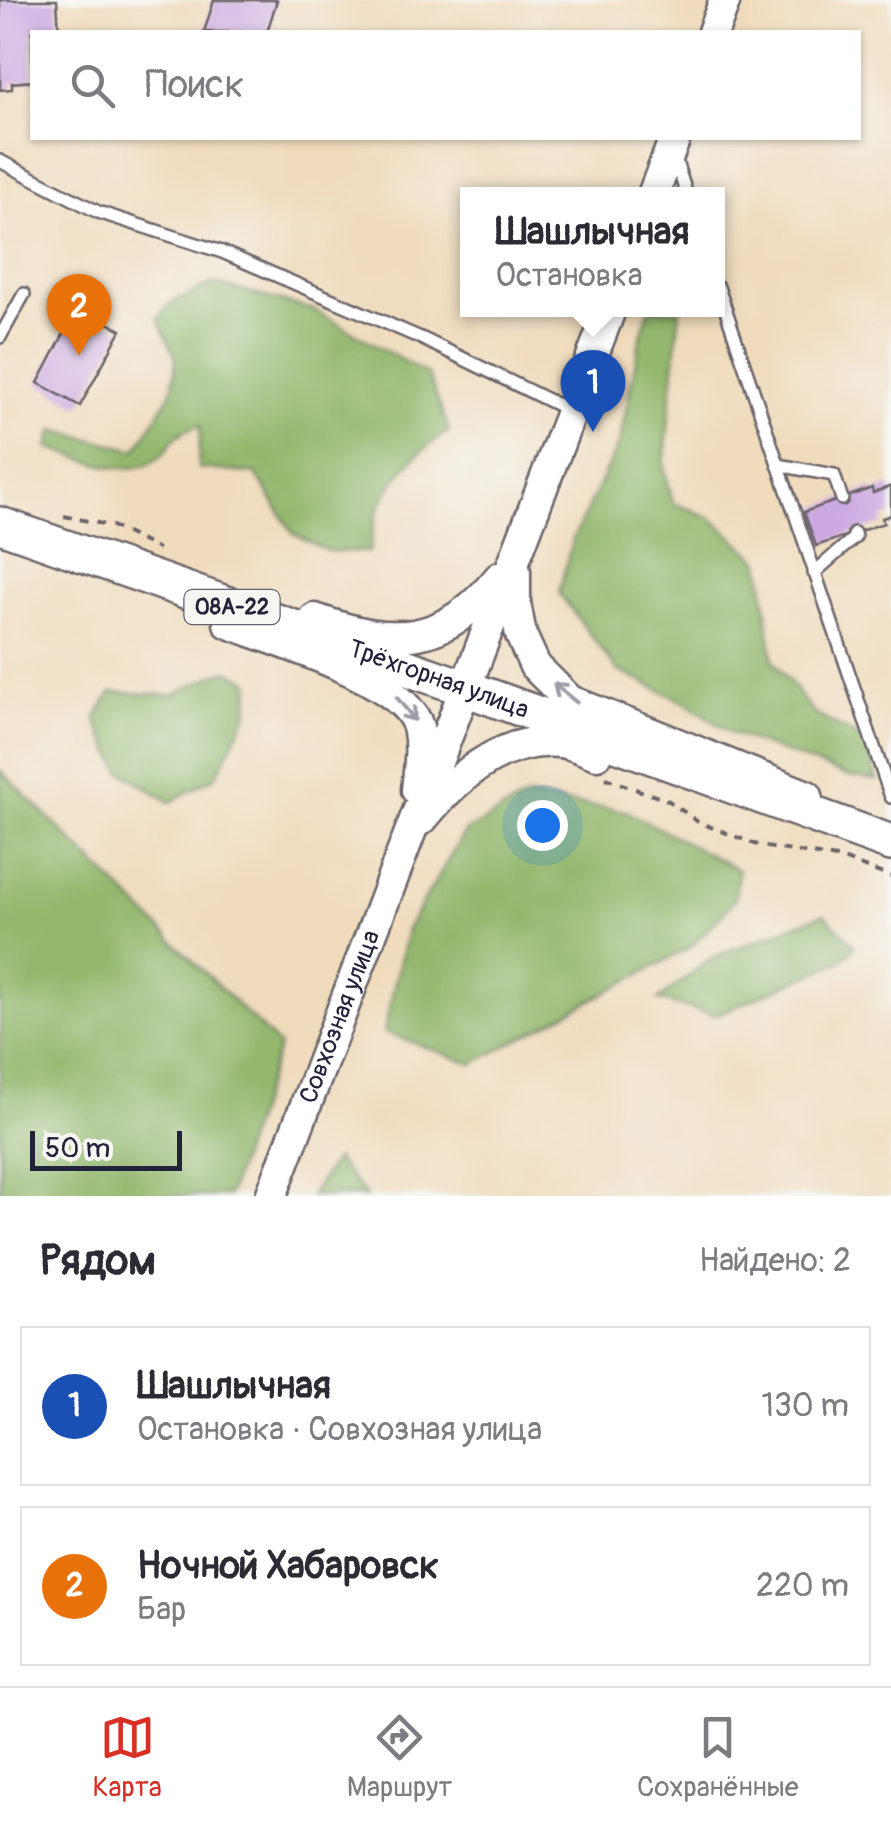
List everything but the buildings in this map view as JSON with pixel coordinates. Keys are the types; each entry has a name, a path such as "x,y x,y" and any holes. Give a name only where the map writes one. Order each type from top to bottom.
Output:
{"highway":[{"name":"Трёхгорная улица","path":"0,525 882,840"}],"main road":[{"path":"714,30 725,0"},
{"path":"656,187 673,142"},
{"path":"408,837 607,317"},
{"path":"0,525 65,534 161,563 338,627 392,636 429,634 456,621 485,596 515,559"},
{"path":"0,525 88,570 331,662 396,696 417,724 420,759 408,837"},
{"path":"515,559 515,603 521,635 535,666 570,701 801,792 882,840"},
{"path":"408,837 464,774 498,754 530,744 562,742 789,823 882,840"},
{"name":"Совхозная улица","path":"272,1196 408,837"}],"lane":[{"path":"673,142 685,187"},
{"path":"0,162 98,212 222,252 423,339 572,412"},
{"path":"0,337 24,294"},
{"path":"725,308 891,797"},
{"path":"778,465 834,476 842,499"},
{"path":"814,573 855,537 854,533"}],"path":[{"path":"50,514 112,526 172,554"},
{"path":"601,776 669,801 698,822 760,846 843,859 891,877"}],"green space":[{"path":"213,283 314,310 428,375 449,431 400,473 378,511 369,552 327,551 293,533 256,474 198,468 201,425 182,432 157,458 138,467 99,464 48,447 54,430 136,450 172,392 176,359 158,318 170,303"},
{"path":"647,317 679,317 664,467 673,503 710,517 760,561 773,660 813,713 866,741 877,780 848,776 731,733 685,702 617,670 559,593 572,541 620,441"},
{"path":"226,670 250,681 248,713 216,776 170,802 121,771 95,719 112,692 171,695"},
{"path":"0,770 279,1046 228,1196 0,1196"},
{"path":"527,797 626,811 738,870 735,900 691,947 472,1064 384,1032 407,929 465,832"},
{"path":"824,914 855,946 840,962 715,1015 658,1000 713,957"},
{"path":"335,1159 366,1196 310,1196"}],"place":[{"name":"Ночной Хабаровск","path":"79,356"},
{"name":"Шашлычная","path":"593,432"}]}
